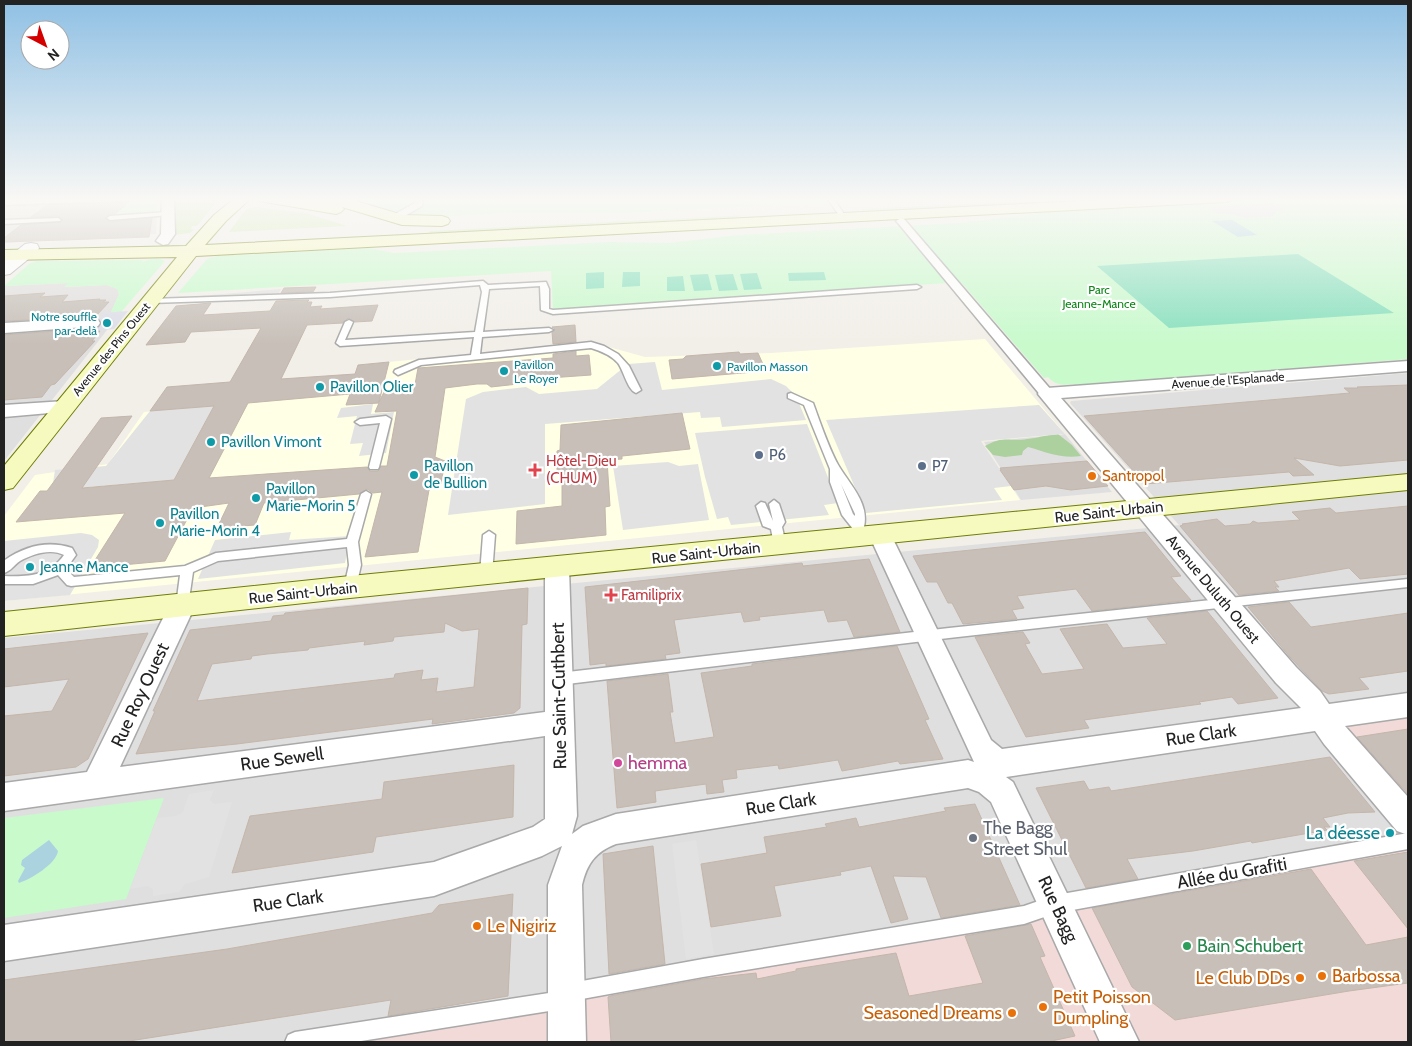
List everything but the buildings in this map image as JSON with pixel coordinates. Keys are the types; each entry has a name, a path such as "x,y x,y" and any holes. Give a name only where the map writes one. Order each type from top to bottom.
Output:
{"main road":[{"path":"4,255 27,251 84,247"},
{"path":"4,249 116,255 181,247"},
{"name":"Avenue des Pins Ouest","path":"4,481 195,247"},
{"name":"Rue Saint-Urbain","path":"4,624 350,587 557,568 778,536 868,533 1408,482"}],"street":[{"name":"Avenue Duluth Ouest","path":"923,247 1286,675 1310,698 1334,735 1408,820"},
{"path":"4,270 27,251"},
{"path":"4,328 92,323"},
{"name":"Avenue de l'Esplanade","path":"1047,394 1408,366"},
{"path":"4,411 65,407"},
{"name":"Rue Bagg","path":"868,533 926,636 1056,904 1120,1042"},
{"name":"Rue Saint-Cuthbert","path":"557,568 560,722 569,837 569,865 566,885 567,1042"},
{"name":"Rue Roy Ouest","path":"97,784 182,606"},
{"name":"Rue Clark","path":"4,943 434,879 542,840 554,833 569,837 595,837 616,829 991,771 1002,764 1408,705"},
{"name":"Rue Sewell","path":"4,797 560,722"}],"lane":[{"path":"151,300 322,295 482,283 486,292 476,356"},
{"path":"485,287 543,284 545,289 545,310 553,312 916,288"},
{"path":"349,322 340,343 549,330"},
{"path":"398,372 419,363 591,345 613,352 622,361 636,390"},
{"path":"791,396 808,403 835,470 835,482 848,515 868,533"},
{"path":"360,422 386,419 374,466"},
{"path":"350,587 355,566 352,542 366,494"},
{"path":"774,504 779,522 778,536"},
{"path":"761,506 767,523 778,536"},
{"path":"486,574 489,535"},
{"path":"59,569 71,582 187,570 216,557 352,542"},
{"path":"4,580 35,579 49,576 59,569 70,555 63,548 33,551 5,565"},
{"path":"182,606 187,570"},
{"path":"559,679 1224,602 1408,583"},
{"name":"Allée du Grafiti","path":"295,1042 566,996 703,968 1024,915 1056,904 1408,841"}],"shaded area":[{"path":"69,283 65,287 107,285 118,289 119,295 111,312 122,311 4,461 4,286"},
{"path":"281,289 279,293 197,299 199,296"},
{"path":"128,311 114,329 87,331 105,313"},
{"name":"Hôtel-Dieu (CHUM)","path":"985,339 1065,434 981,441 1020,500 4,601 4,516 35,475 108,464 144,412 248,403 355,374 358,365 591,342 645,357 771,353"},
{"path":"655,362 662,390 771,379 786,386 796,396 806,420 722,427 720,417 701,418 700,412 545,424 545,504 448,515 466,399 483,392 526,387 539,394 597,389 628,364"},
{"path":"1408,373 1408,705 1323,716 1334,735 1408,820 1408,849 1323,861 296,1042 4,1042 4,638 1179,525 1070,403 1071,401"},
{"path":"373,404 371,414 394,412 386,453 359,456 363,443 350,444 357,416 337,418 341,408"},
{"name":"P7","path":"1039,405 1065,434 981,441 1011,486 994,488 1002,500 866,513 826,420"},
{"path":"214,406 174,480 52,490 55,470 106,466 150,411"},
{"name":"P6","path":"807,424 838,503 824,505 829,515 731,525 728,517 717,519 695,433"},
{"path":"1065,434 1112,492 1021,500 984,442"},
{"path":"668,462 679,466 698,464 709,520 623,530 613,466"},
{"path":"291,532 289,540 350,536 345,563 198,579 215,540"},
{"path":"81,533 92,535 99,540 98,547 70,595 4,601 4,541"},
{"path":"1408,705 1408,820 1334,735 1322,716"},
{"path":"214,790 210,800 214,804 232,802 209,877 185,884 179,892 153,896 153,890 148,886 130,889 157,818 176,816 183,812 189,794"},
{"path":"696,840 714,954 686,959 672,844"},
{"path":"1408,849 1408,1042 296,1042 1323,861"}],"green space":[{"name":"Parc Jeanne-Mance","path":"515,247 1408,247 1408,359 1075,386 1074,384 1060,384 1048,377 1044,378 961,282 553,310 551,271 178,293 207,259 218,256 369,248 394,253"},
{"path":"1298,254 1394,313 1169,328 1097,266"},
{"path":"151,259 165,261 122,311 111,312 119,294 117,289 107,285 64,287 68,283 4,286 29,264 36,261 143,260 142,262"},
{"path":"604,272 604,288 586,289 586,273"},
{"path":"623,272 640,272 640,286 622,287"},
{"path":"824,272 826,280 789,281 788,273"},
{"path":"757,273 762,289 744,290 740,274"},
{"path":"708,274 712,290 694,291 690,275"},
{"path":"733,274 738,290 719,291 715,275"},
{"path":"683,276 685,291 667,291 667,277"},
{"path":"1058,434 1072,445 1081,456 1060,456 1028,447 1023,451 1022,455 1005,457 993,455 985,446 1002,440 1031,439"},
{"path":"164,798 126,899 4,918 4,818"}],"water":[{"path":"49,840 58,851 53,861 30,878 19,883 18,881 25,868 21,865 22,860"}],"place":[{"name":"Notre souffle par-delà","path":"107,323"},
{"name":"Pavillon Masson","path":"717,366"},
{"name":"Pavillon Le Royer","path":"504,371"},
{"name":"Pavillon Olier","path":"320,387"},
{"name":"Pavillon Vimont","path":"211,442"},
{"name":"P6","path":"759,455"},
{"name":"P7","path":"922,466"},
{"name":"Hôtel-Dieu (CHUM)","path":"535,470"},
{"name":"Pavillon de Bullion","path":"414,475"},
{"name":"Santropol","path":"1092,476"},
{"name":"Pavillon Marie-Morin 5","path":"256,498"},
{"name":"Pavillon Marie-Morin 4","path":"160,523"},
{"name":"Jeanne Mance","path":"30,567"},
{"name":"Familiprix","path":"611,595"},
{"name":"hemma","path":"618,763"},
{"name":"La déesse","path":"1390,833"},
{"name":"The Bagg Street Shul","path":"973,838"},
{"name":"Le Nigiriz","path":"477,926"},
{"name":"Bain Schubert","path":"1187,946"},
{"name":"Barbossa","path":"1322,976"},
{"name":"Le Club DDs","path":"1300,978"},
{"name":"Petit Poisson Dumpling","path":"1043,1007"},
{"name":"Seasoned Dreams","path":"1012,1013"}]}
